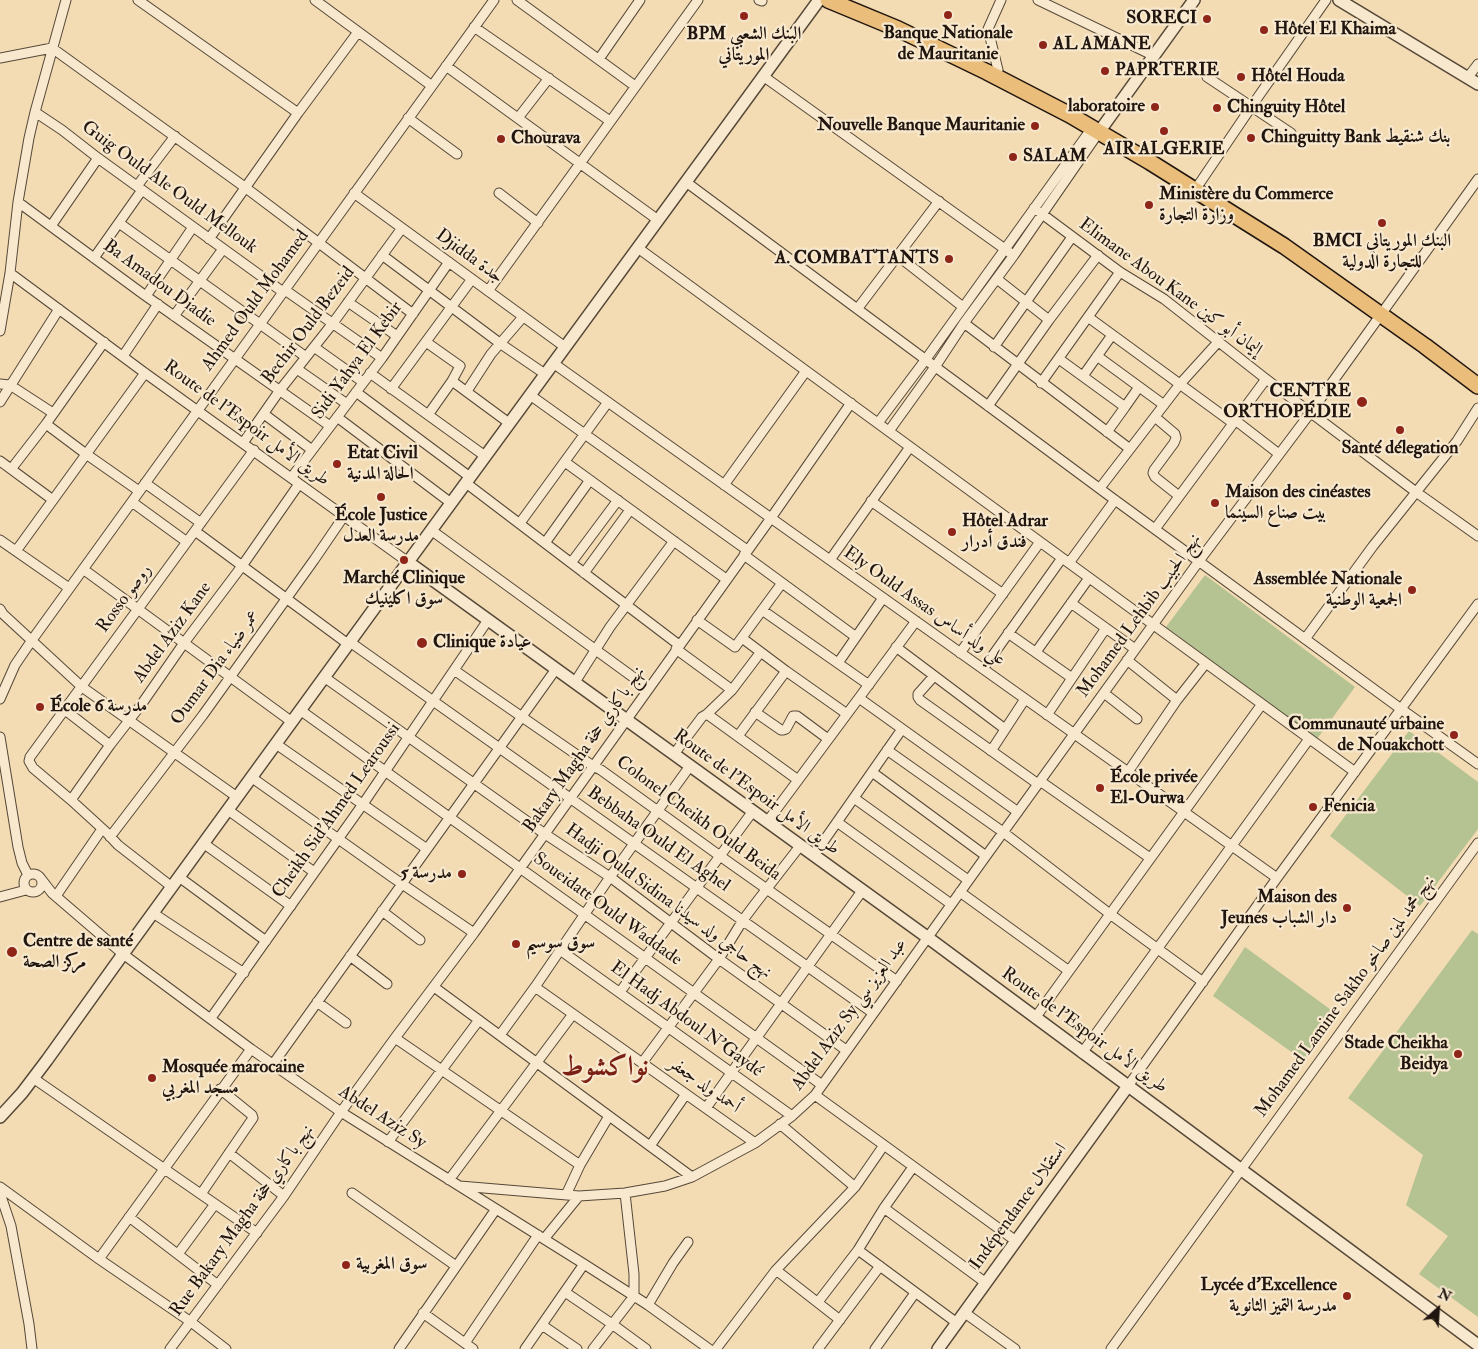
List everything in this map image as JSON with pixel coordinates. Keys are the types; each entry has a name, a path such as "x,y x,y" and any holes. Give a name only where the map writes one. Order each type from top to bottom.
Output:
{"highway":[{"path":"828,0 930,44 1098,127"},
{"path":"846,0 933,38 998,70 1289,240 1383,310 1478,386"},
{"path":"1383,310 1478,374"}],"street":[{"path":"0,331 29,138 66,0"},
{"path":"138,0 298,113"},
{"path":"315,0 432,86"},
{"name":"Ahmed Ould Mohamed","path":"0,699 15,665 32,640 494,0"},
{"path":"517,0 635,86"},
{"path":"599,59 640,0"},
{"path":"488,291 698,0"},
{"path":"0,1117 33,1078 819,0"},
{"path":"998,70 988,30 1001,0"},
{"path":"1038,0 1148,53"},
{"path":"1056,9 1062,0"},
{"path":"888,431 936,367 964,323 1014,255 1098,127 1186,0"},
{"path":"878,423 1034,208 1194,0"},
{"path":"1197,187 1326,0"},
{"path":"1339,0 1478,84"},
{"path":"474,27 610,121"},
{"path":"209,239 358,32"},
{"path":"0,58 52,48 246,188 413,314"},
{"path":"1468,77 1478,64"},
{"path":"446,66 658,220"},
{"path":"763,76 1014,255"},
{"path":"1207,77 1291,133"},
{"path":"518,118 549,78"},
{"name":"Guig Ould Ale Ould Mellouk","path":"35,112 209,239 382,358"},
{"path":"408,118 457,154"},
{"path":"94,258 175,136"},
{"path":"51,226 98,158"},
{"name":"Mohamed Lehbib نهج الحبيب","path":"927,937 1199,561 1311,412 1478,179"},
{"path":"686,182 1115,500 1478,764"},
{"name":"Djidda جدة","path":"354,193 565,347"},
{"path":"499,193 538,223"},
{"path":"858,308 939,201"},
{"name":"Ba Amadou Diadie","path":"18,202 146,296 330,426"},
{"name":"Elimane Abou Kane إليمان أبو كين","path":"1034,208 1120,272 1164,300 1416,492 1478,536"},
{"path":"119,223 306,357"},
{"path":"146,296 193,227"},
{"name":"Bechir Ould Bezeid","path":"244,443 280,390 333,323 402,228"},
{"path":"994,347 1072,237"},
{"path":"174,316 222,248"},
{"path":"638,248 1355,772"},
{"path":"988,406 1098,255"},
{"path":"382,256 501,344 545,374"},
{"path":"898,256 962,307"},
{"name":"Sidi Yahya El Kebir","path":"295,481 312,450 382,358 449,262"},
{"path":"1041,383 1120,272"},
{"name":"Route de l’Espoir طريق الأمل","path":"10,274 927,937 1478,1346"},
{"path":"391,389 472,279"},
{"path":"997,279 1049,320"},
{"path":"348,302 397,336"},
{"path":"123,356 158,304"},
{"path":"0,402 59,309"},
{"path":"467,391 492,354 523,317"},
{"path":"1088,318 1279,454"},
{"path":"964,323 1130,449"},
{"path":"1083,376 1112,335"},
{"path":"1100,488 1180,384 1219,341"},
{"path":"12,468 46,424 104,342"},
{"path":"426,342 460,366 428,415"},
{"path":"314,347 363,382"},
{"path":"1097,356 1164,405"},
{"path":"1059,359 1125,407"},
{"name":"Ely Ould Assas علي ولد أساس","path":"553,363 1276,878"},
{"path":"297,369 347,404"},
{"path":"724,485 806,371"},
{"path":"16,551 145,373"},
{"path":"370,373 485,456"},
{"path":"1155,529 1266,379"},
{"path":"452,380 510,423"},
{"path":"0,384 10,384 53,413"},
{"path":"1108,432 1139,387"},
{"path":"356,392 468,480 520,524 628,605 732,690"},
{"path":"530,395 586,434 745,552 782,583 856,637"},
{"path":"520,524 608,402"},
{"name":"Bakary Magha نهج باكاري حخة","path":"341,1112 521,868 851,403"},
{"path":"1305,639 1373,546 1457,441 1478,408"},
{"path":"264,414 312,450"},
{"path":"337,417 451,503"},
{"path":"1155,417 1175,434 1176,438 1153,473 1155,477 1179,496"},
{"path":"46,424 86,454 201,523"},
{"path":"830,560 910,447"},
{"name":"Rosso روصو","path":"71,800 29,764 30,757 254,450"},
{"path":"0,461 53,500"},
{"path":"565,462 726,579"},
{"path":"545,543 590,480"},
{"name":"Abdel Aziz Kane","path":"71,800 242,566 295,481"},
{"path":"572,564 618,500"},
{"path":"983,669 1008,633 1115,500"},
{"path":"871,501 1003,594"},
{"path":"132,502 187,542"},
{"path":"584,573 630,510"},
{"name":"Oumar Dia عمر ضياء","path":"110,837 175,753 344,516"},
{"path":"431,530 648,688"},
{"name":"Bebbaha Ould El Aghel","path":"195,531 349,643 743,920 873,1014"},
{"path":"0,540 69,588"},
{"path":"575,682 610,627 674,541"},
{"path":"960,653 1040,542"},
{"path":"83,569 292,722"},
{"path":"1036,652 1089,578"},
{"path":"697,620 735,647 782,583"},
{"path":"838,663 883,598"},
{"path":"1071,603 1135,649"},
{"path":"1128,1086 1276,878 1478,604"},
{"path":"0,609 3,614 82,687 237,797"},
{"path":"762,610 869,684"},
{"name":"Cheikh Sid'Ahmed Learoussi","path":"211,1018 386,771 488,620"},
{"path":"767,822 916,621"},
{"path":"1047,715 1106,628"},
{"path":"1008,633 1072,678"},
{"path":"742,638 760,653 847,714"},
{"path":"896,647 1005,729"},
{"path":"674,754 702,717 732,690 760,653"},
{"path":"1127,660 1177,700"},
{"path":"1128,772 1177,700 1206,663"},
{"path":"273,1064 556,669"},
{"name":"Colonel Cheikh Ould Beida","path":"454,670 601,770 896,981"},
{"path":"738,736 786,671"},
{"path":"934,676 918,694 920,700 991,751 1150,858"},
{"name":"Hadji Ould Sidina نهج حاجي ولد سيدنا","path":"324,677 544,834 610,877 719,959 846,1050"},
{"path":"1104,693 1137,719"},
{"path":"859,698 1018,812"},
{"path":"991,751 1025,699"},
{"path":"1035,1018 1262,704"},
{"path":"65,710 110,745"},
{"name":"Soueidatt Ould Waddade","path":"300,710 822,1085"},
{"path":"755,712 781,730 786,729 793,716 797,716 828,739"},
{"path":"707,714 798,780"},
{"path":"814,856 902,729"},
{"path":"0,737 18,848 28,875"},
{"path":"1082,1053 1309,739"},
{"path":"276,744 427,849"},
{"path":"887,750 1003,832 1202,982"},
{"path":"500,1035 657,810 690,766"},
{"path":"872,772 986,856"},
{"path":"251,777 401,884 474,933"},
{"path":"854,798 968,880"},
{"path":"71,800 118,845 172,887"},
{"path":"228,810 314,872"},
{"path":"620,992 753,812"},
{"path":"837,822 951,904"},
{"path":"0,897 26,890 54,895 102,828"},
{"path":"204,843 291,906"},
{"name":"Mohamed Lamine Sakho نهج محمد لمين صاخو","path":"1111,1349 1478,843"},
{"path":"642,1063 719,959 743,920 800,846"},
{"path":"26,890 24,880 28,875 34,874 38,875 42,880 42,886 36,892"},
{"path":"178,877 266,941"},
{"name":"Abdel Aziz Sy","path":"42,880 54,895 123,954 251,1049 341,1112 648,1305 709,1349"},
{"path":"706,1108 862,890"},
{"path":"960,892 1068,971"},
{"path":"382,911 420,940"},
{"path":"153,913 244,973"},
{"name":"Abdel Aziz Sy عبد العزيز سي","path":"460,1186 536,1194 579,1196 625,1193 664,1186 692,1176 755,1143 792,1116 815,1095 927,937"},
{"name":"El Hadj Abdoul N'Gaydé","path":"560,950 792,1116"},
{"path":"350,956 388,984"},
{"path":"434,987 692,1176"},
{"name":"أحمد ولد جعفر","path":"535,987 755,1143"},
{"path":"317,1002 346,1022"},
{"path":"449,1180 573,1014"},
{"path":"388,1142 479,1020"},
{"path":"395,1038 580,1165"},
{"path":"99,1259 220,1089 251,1049"},
{"path":"33,1078 257,1233"},
{"name":"Indépendance استقلال","path":"938,1349 1128,1086"},
{"path":"201,1194 253,1118 252,1115 220,1089"},
{"path":"650,1146 686,1094"},
{"path":"815,1095 1016,1241"},
{"name":"Rue Bakary Magha نهج باكاري حخة","path":"170,1349 284,1196 341,1112"},
{"path":"566,1195 580,1165 609,1116"},
{"path":"780,1124 855,1187"},
{"path":"716,1349 776,1270 855,1187 884,1145"},
{"path":"229,1153 284,1196"},
{"path":"818,1302 858,1250 884,1208 913,1167"},
{"path":"0,1187 99,1259 191,1322 226,1349"},
{"path":"0,1193 11,1226 32,1349"},
{"path":"352,1193 456,1266"},
{"path":"593,1349 634,1296 634,1274 625,1193"},
{"path":"465,1343 541,1237 579,1196"},
{"path":"178,1254 214,1204"},
{"path":"884,1208 986,1283"},
{"path":"400,1349 496,1209"},
{"path":"129,1217 218,1285"},
{"path":"648,1305 688,1242"},
{"path":"858,1250 957,1323"},
{"path":"525,1349 584,1264"},
{"path":"823,1348 840,1320 880,1266"},
{"path":"776,1270 840,1320"},
{"path":"565,1292 646,1349"},
{"path":"875,1349 915,1293"},
{"path":"423,1313 473,1349"},
{"path":"965,1313 1009,1347"},
{"path":"542,1325 577,1349"}],"green space":[{"path":"1205,575 1355,687 1317,739 1166,627"},
{"path":"1409,731 1478,782 1478,829 1420,906 1330,836"},
{"path":"1472,930 1478,934 1478,1317 1419,1274 1448,1236 1406,1205 1423,1155 1348,1098"},
{"path":"1245,947 1338,1015 1304,1061 1213,996"}],"place":[{"name":"Banque Nationale de Mauritanie","path":"948,15"},
{"name":"BPM البنك الشعبي الموريتاني","path":"744,16"},
{"name":"SORECI","path":"1207,19"},
{"name":"Hôtel El Khaima","path":"1264,30"},
{"name":"AL AMANE","path":"1043,45"},
{"name":"PAPRTERIE","path":"1105,71"},
{"name":"Hôtel Houda","path":"1241,77"},
{"name":"laboratoire","path":"1155,107"},
{"name":"Chinguity Hôtel","path":"1217,108"},
{"name":"Nouvelle Banque Mauritanie","path":"1035,126"},
{"name":"AIR ALGERIE","path":"1164,131"},
{"name":"Chinguitty Bank بنك شنقيط","path":"1251,138"},
{"name":"Chourava","path":"501,139"},
{"name":"SALAM","path":"1013,157"},
{"name":"Ministère du Commerce وزارة التجارة","path":"1149,205"},
{"name":"BMCI البنك الموريتاني للتجارة الدولية","path":"1382,223"},
{"name":"A. COMBATTANTS","path":"949,259"},
{"name":"CENTRE ORTHOPÉDIE","path":"1362,402"},
{"name":"Santé délegation","path":"1400,430"},
{"name":"Etat Civil الحالة المدنية","path":"337,464"},
{"name":"École Justice مدرسة العدل","path":"381,497"},
{"name":"Maison des cinéastes بيت صناع السينما","path":"1215,503"},
{"name":"Hôtel Adrar فندق أدرار","path":"952,532"},
{"name":"Marché Clinique سوق اكلينيك","path":"404,560"},
{"name":"Assemblée Nationale الجمعية الوطنية","path":"1412,590"},
{"name":"Clinique عيادة","path":"422,643"},
{"name":"École 6 مدرسة","path":"40,707"},
{"name":"Communauté urbaine de Nouakchott","path":"1454,735"},
{"name":"École privée El-Ourwa","path":"1100,788"},
{"name":"Fenicia","path":"1313,807"},
{"name":"مدرسة 5","path":"462,874"},
{"name":"Maison des Jeunes دار الشباب","path":"1347,908"},
{"name":"سوق سوسيم","path":"516,944"},
{"name":"Centre de santé مركز الصحة","path":"12,952"},
{"name":"Stade Cheikha Beidya","path":"1458,1054"},
{"name":"Mosquée marocaine مسجد المغربي","path":"152,1078"},
{"name":"سوق المغربية","path":"346,1265"},
{"name":"Lycée d'Excellence مدرسة التميز الثانوية","path":"1347,1296"}],"district":[{"name":"نواكشوط","path":"605,1069"}]}
